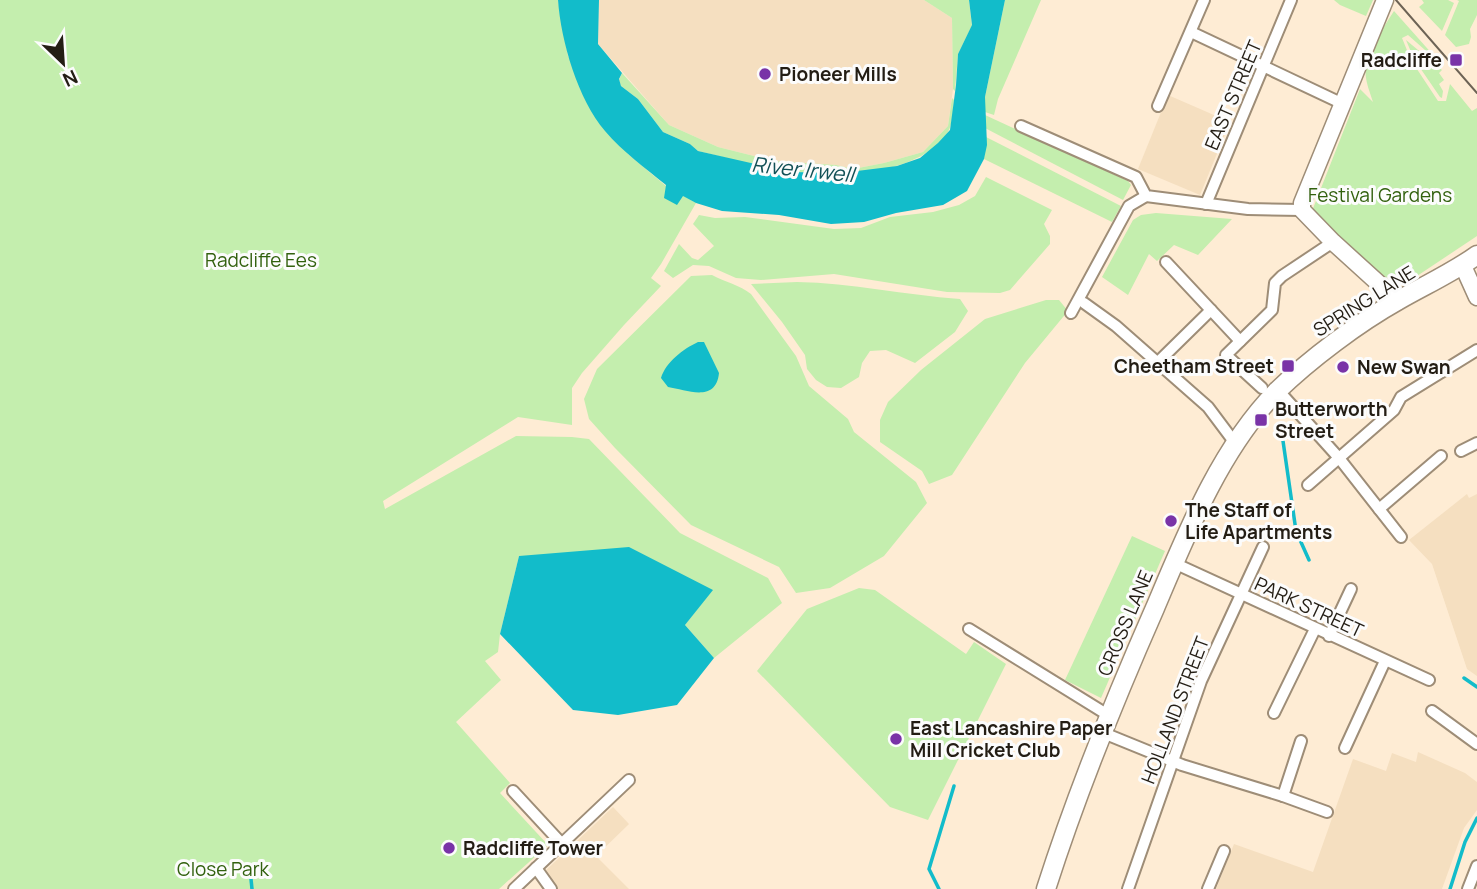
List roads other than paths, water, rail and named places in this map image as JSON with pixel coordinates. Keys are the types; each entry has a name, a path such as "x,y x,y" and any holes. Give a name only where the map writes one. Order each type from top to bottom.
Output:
{"main road":[{"name":"SPRING LANE","path":"1270,389 1398,301 1470,261"},
{"name":"CROSS LANE","path":"1047,889 1104,724 1174,562 1235,443 1270,389"}],"street":[{"path":"1158,106 1204,0"},
{"name":"EAST STREET","path":"1206,204 1292,0"},
{"path":"1385,0 1301,203 1302,210 1333,242 1398,301"},
{"path":"1191,32 1341,103"},
{"path":"1021,126 1136,177 1146,196"},
{"path":"1070,313 1129,206 1146,196 1248,209 1302,210"},
{"path":"1333,242 1282,276 1273,289 1272,310 1226,355 1270,389 1339,458 1401,537"},
{"path":"1470,261 1477,297"},
{"path":"1166,262 1240,341"},
{"path":"1084,303 1116,326 1208,407 1235,443"},
{"path":"1157,363 1210,310"},
{"path":"1308,485 1397,407 1401,397 1477,350"},
{"path":"1461,451 1477,443"},
{"path":"1379,509 1441,456"},
{"name":"HOLLAND STREET","path":"1128,889 1201,681 1264,547"},
{"name":"PARK STREET","path":"1174,562 1429,680"},
{"path":"1329,636 1351,589"},
{"path":"969,629 1104,724 1172,760 1327,812"},
{"path":"1274,713 1315,629"},
{"path":"1345,748 1385,661"},
{"path":"1432,711 1477,744"},
{"path":"1283,796 1301,741"},
{"path":"514,889 629,780"},
{"path":"513,791 562,844"},
{"path":"1208,889 1224,850"},
{"path":"1468,889 1477,866"},
{"path":"536,868 551,889"}],"water":[{"path":"558,0 599,0 598,44 622,73 619,79 621,86 638,99 663,132 690,144 698,151 790,172 841,173 897,166 920,158 938,143 950,130 958,54 972,25 969,0 1005,0 985,97 987,145 984,159 967,191 943,205 864,222 831,224 779,215 722,211 683,196 677,205 664,198 666,185 619,146 595,118 572,69"},
{"path":"698,342 704,342 719,373 717,382 707,391 700,392 668,387 661,378 671,361"},
{"path":"629,547 713,590 685,625 714,658 677,705 618,715 573,710 500,634 519,556"}],"waterway":[{"path":"1283,441 1296,531 1309,560"},
{"path":"1464,678 1477,687"},
{"path":"939,889 929,869 954,786"},
{"path":"1450,889 1465,842 1477,818"},
{"path":"250,869 252,889"}],"tram line":[{"path":"1396,0 1477,93"}],"place":[{"name":"Radcliffe","path":"1456,60"},
{"name":"Pioneer Mills","path":"765,74"},
{"name":"Cheetham Street","path":"1288,366"},
{"name":"New Swan","path":"1343,367"},
{"name":"Butterworth Street","path":"1261,420"},
{"name":"The Staff of Life Apartments","path":"1171,521"},
{"name":"East Lancashire Paper Mill Cricket Club","path":"896,739"},
{"name":"Radcliffe Tower","path":"449,848"}],"water label":[{"name":"River Irwell","path":"803,169"}],"park label":[{"name":"Festival Gardens","path":"1380,195"},
{"name":"Radcliffe Ees","path":"261,260"},
{"name":"Close Park","path":"223,869"}]}
